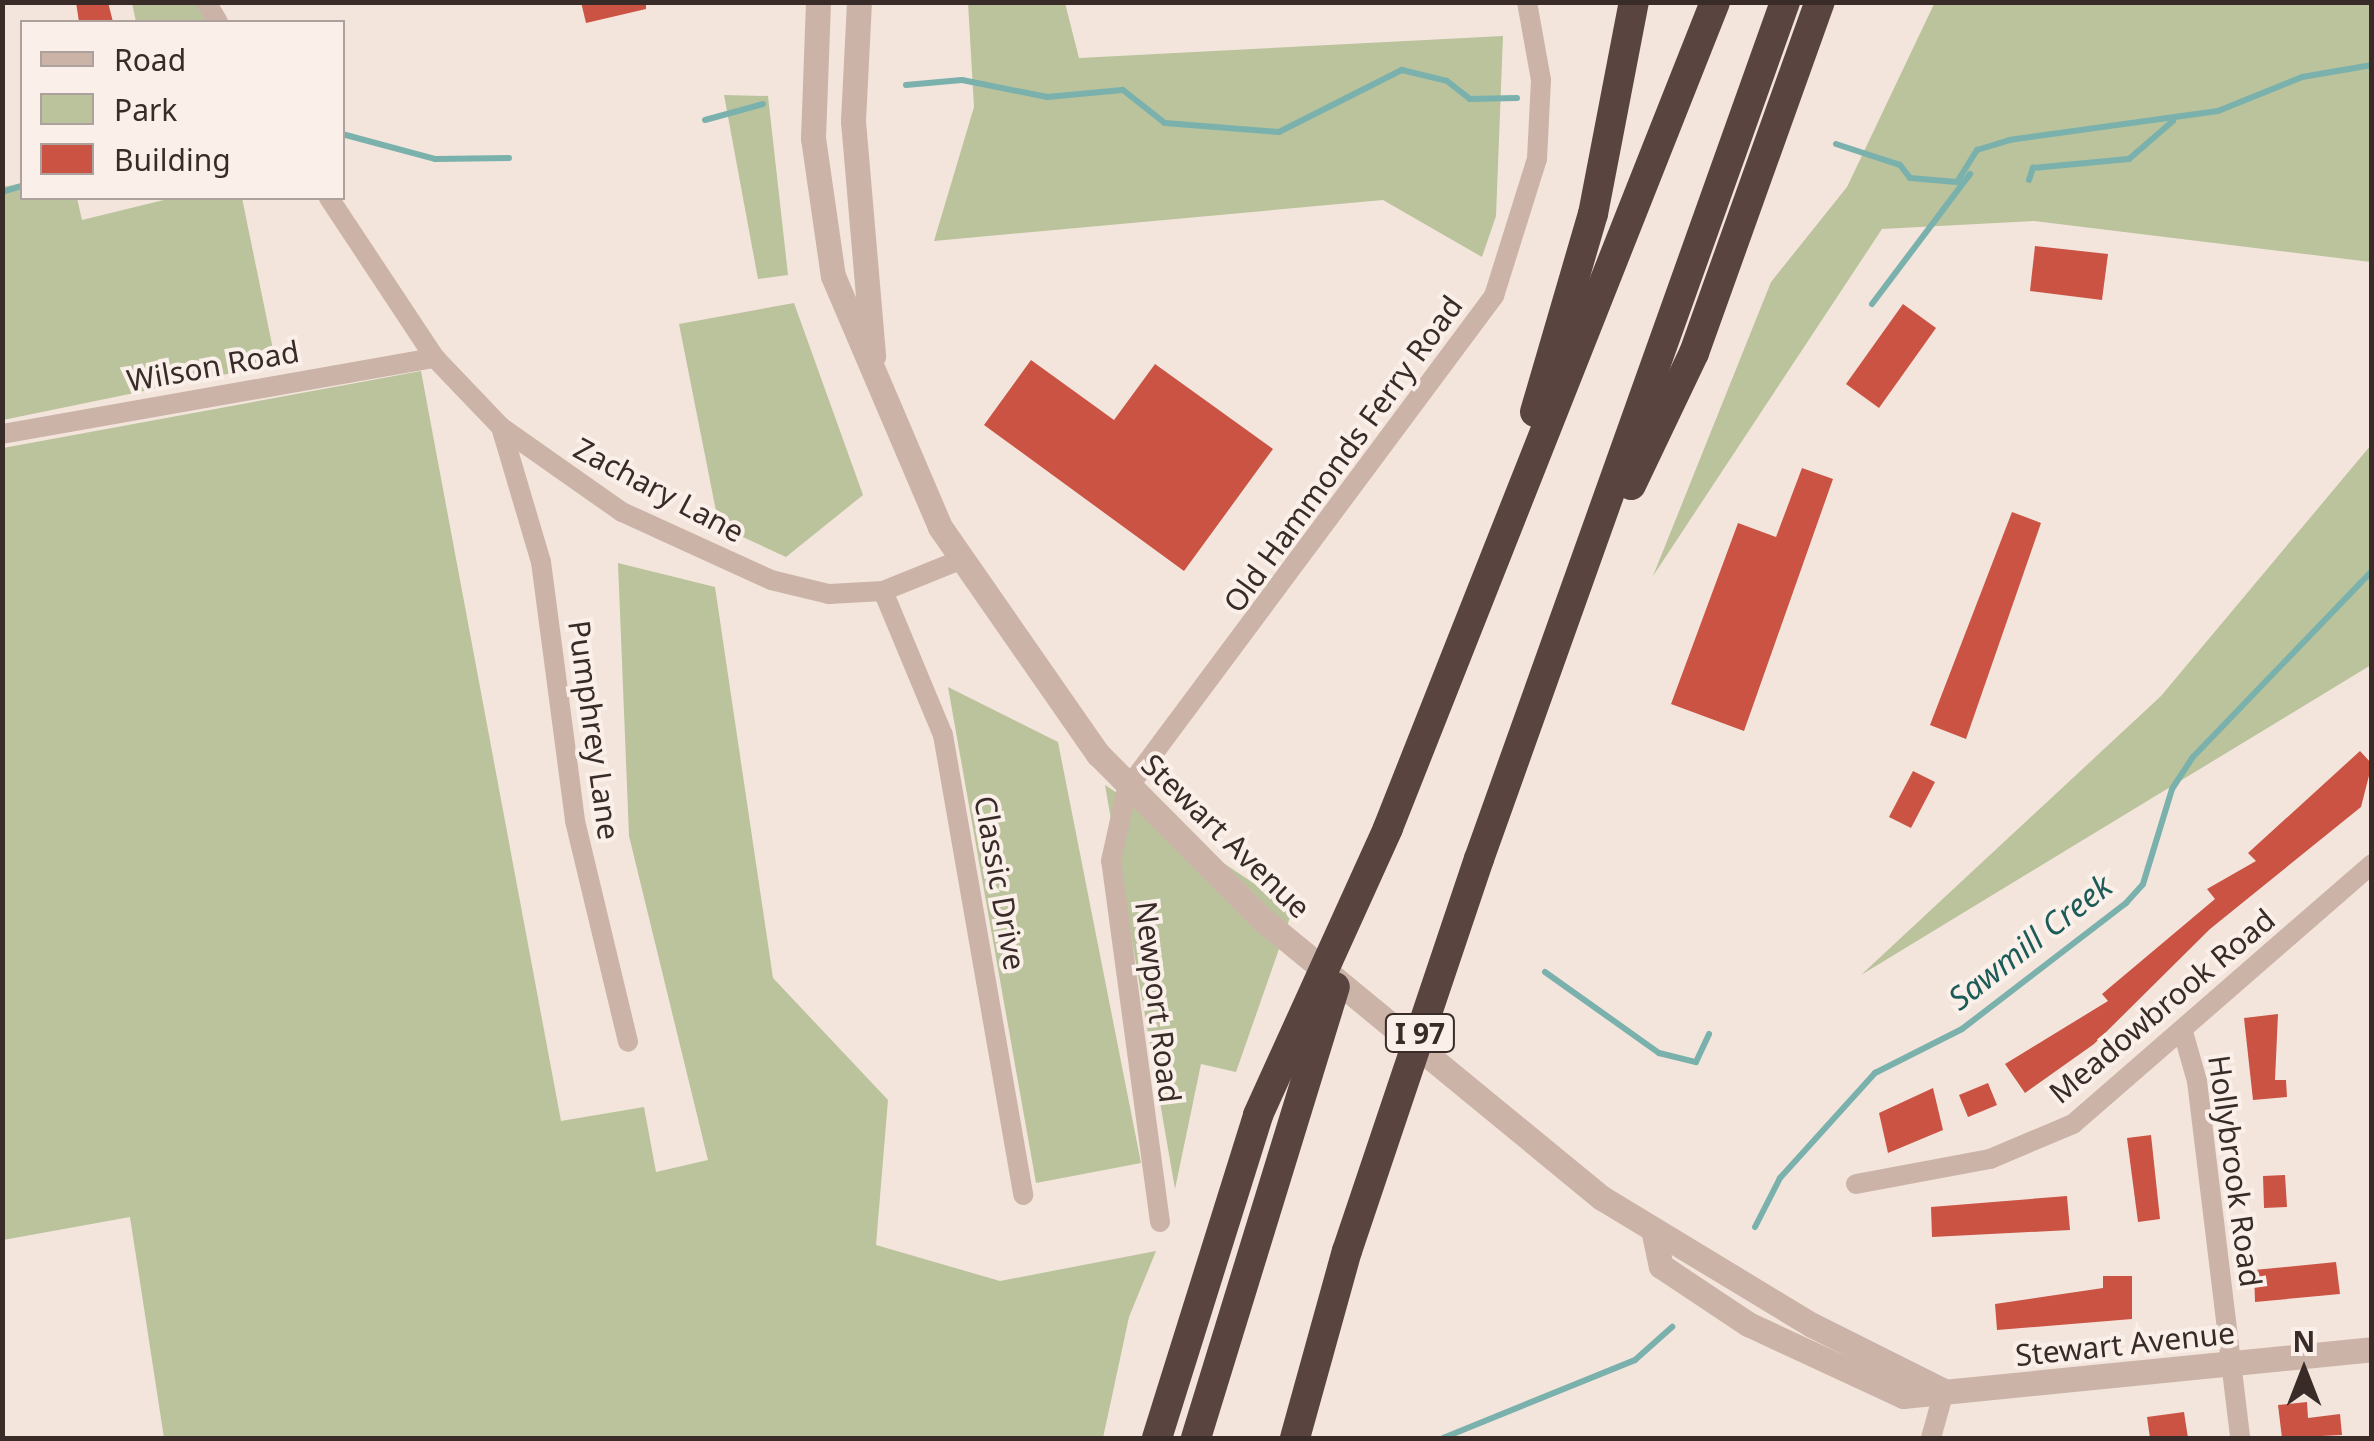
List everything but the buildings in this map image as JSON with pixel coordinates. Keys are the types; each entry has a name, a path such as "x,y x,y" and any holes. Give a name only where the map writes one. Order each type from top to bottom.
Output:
{"highway":[{"path":"1480,596 1593,214 1634,2"},
{"path":"1157,1438 1258,1115 1388,828 1715,2"},
{"name":"I 97","path":"1296,1438 1347,1251 1560,632 1784,2"},
{"path":"1560,632 1694,353 1820,2"},
{"path":"1196,1438 1255,1221 1388,828"}],"street":[{"name":"Stewart Avenue","path":"818,2 816,168 833,276 874,381 960,560 1127,789 1262,919 1654,1234 1661,1266 1788,1347 1904,1396 2372,1348"},
{"name":"Stewart Avenue","path":"859,2 853,121 874,381"},
{"name":"Old Hammonds Ferry Road","path":"1127,789 1494,296 1537,158 1541,80 1527,2"},
{"name":"Zachary Lane","path":"329,200 435,358 501,426 608,503 771,580 829,594 884,591 960,560"},
{"name":"Wilson Road","path":"2,434 435,358"},
{"name":"Pumphrey Lane","path":"501,426 541,562 575,821 628,1042"},
{"name":"Classic Drive","path":"884,591 943,736 1024,1196"},
{"name":"Newport Road","path":"1127,789 1111,860 1160,1222"},
{"name":"Meadowbrook Road","path":"1856,1184 1952,1168 2051,1136 2182,1032 2372,864"},
{"name":"Hollybrook Road","path":"2182,1032 2197,1082 2240,1438"},
{"path":"1931,1438 1944,1391"}],"green space":[{"path":"1935,2 2371,3 2371,262 2034,221 1882,229 1653,576 1771,282 1847,187"},
{"path":"132,3 203,3 207,20 136,20"},
{"path":"968,3 1065,3 1079,58 1503,36 1496,216 1482,257 1383,200 934,241 974,107"},
{"path":"724,95 768,96 788,275 758,279"},
{"path":"20,183 20,200 77,200 82,220 164,200 242,200 276,364 3,420 3,187"},
{"path":"794,303 863,495 786,557 719,526 679,324"},
{"path":"421,371 561,1121 644,1107 656,1172 708,1160 629,836 618,563 715,587 773,978 888,1100 876,1245 1000,1281 1156,1251 1129,1317 1103,1438 164,1438 130,1217 3,1240 3,448"},
{"path":"2371,445 2371,665 1861,975 2161,696"},
{"path":"948,687 1058,742 1141,1163 1036,1183"},
{"path":"1105,785 1293,909 1236,1072 1201,1064 1175,1189"}],"waterway":[{"path":"1836,144 1900,165 1910,178 1957,182 1977,150 2009,140 2218,111 2302,77 2372,65"},
{"path":"906,85 962,80 1047,97 1123,90 1165,123 1279,132 1402,70 1447,81 1470,99 1517,98"},
{"path":"705,120 763,104"},
{"path":"2029,180 2033,168 2129,159 2173,121"},
{"path":"345,135 435,159 509,158"},
{"path":"1872,304 1970,174"},
{"path":"2,192 20,187"},
{"name":"Sawmill Creek","path":"1755,1227 1780,1178 1875,1073 1962,1029 2126,903 2143,884 2172,789 2193,757 2372,571"},
{"path":"1545,972 1659,1053 1696,1062 1709,1034"},
{"name":"Sawmill Creek","path":"1443,1438 1635,1360 1672,1327"}]}
